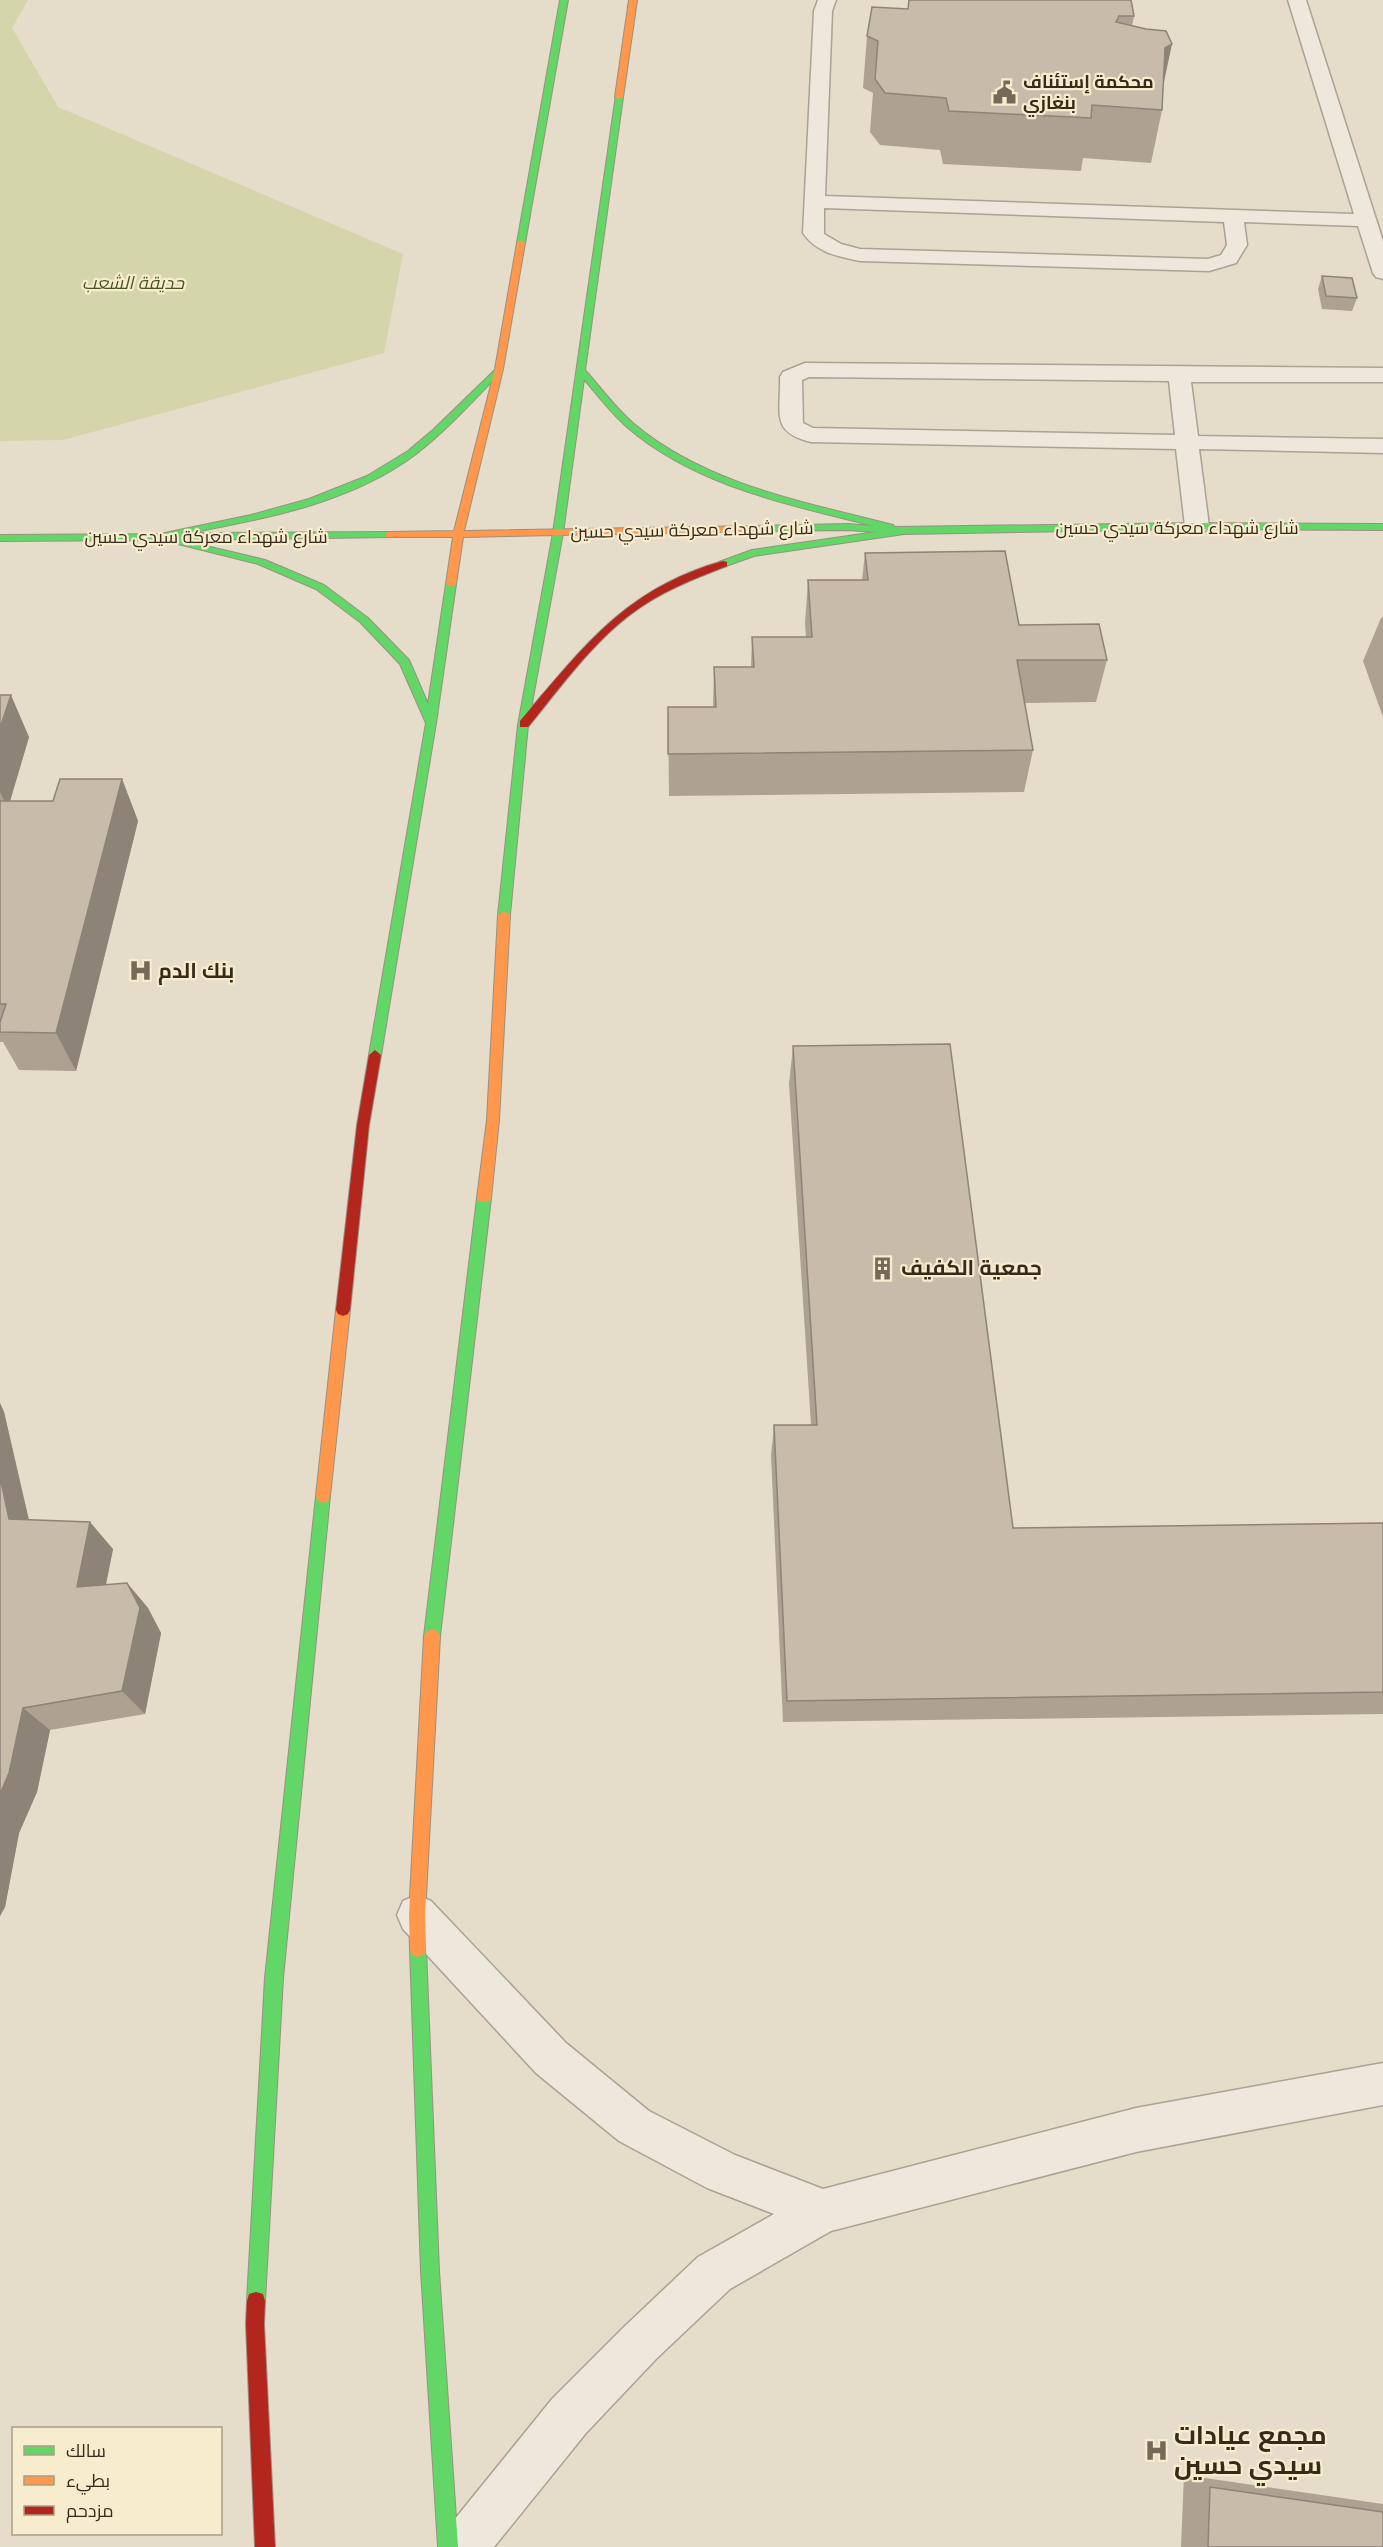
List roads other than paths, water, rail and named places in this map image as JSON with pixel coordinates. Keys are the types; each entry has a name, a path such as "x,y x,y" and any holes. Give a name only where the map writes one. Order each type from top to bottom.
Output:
{"main road":[{"path":"265,2547 255,2324 276,1955 304,1666 363,1125 431,723 458,534 499,369 564,0"},
{"path":"448,2547 430,2271 417,1915 432,1638 493,1120 507,869 523,725 558,533 633,0"},
{"path":"159,537 300,504 381,472 444,424 499,369"},
{"path":"580,369 632,427 681,461 728,481 791,502 904,531"},
{"name":"شارع شهداء معركة سيدي حسين","path":"0,538 558,533 848,527 904,531 1197,526 1383,527"},
{"path":"523,725 604,631 645,600 700,572 752,553 904,531"},
{"path":"159,537 261,562 320,587 364,620 405,662 431,723"}],"street":[{"path":"827,0 823,10 814,202 813,233 818,241 837,250 861,255 1209,265 1229,259 1237,245 1233,216"},
{"path":"1297,0 1383,273"},
{"path":"814,202 1366,220"},
{"path":"1383,375 805,370 791,377 792,425 798,431 811,435 1383,446"},
{"path":"1179,375 1197,526"},
{"path":"417,1915 551,2058 634,2126 723,2172 823,2211"},
{"path":"464,2547 569,2416 640,2343 714,2273 823,2211 1136,2130 1383,2084"}],"place":[{"name":"محكمة إستئناف بنغازي","path":"1005,92"},
{"name":"بنك الدم","path":"140,971"},
{"name":"جمعية الكفيف","path":"883,1268"},
{"name":"مجمع عيادات سيدي حسين","path":"1156,2450"}],"park label":[{"name":"حديقة الشعب","path":"133,283"}]}
